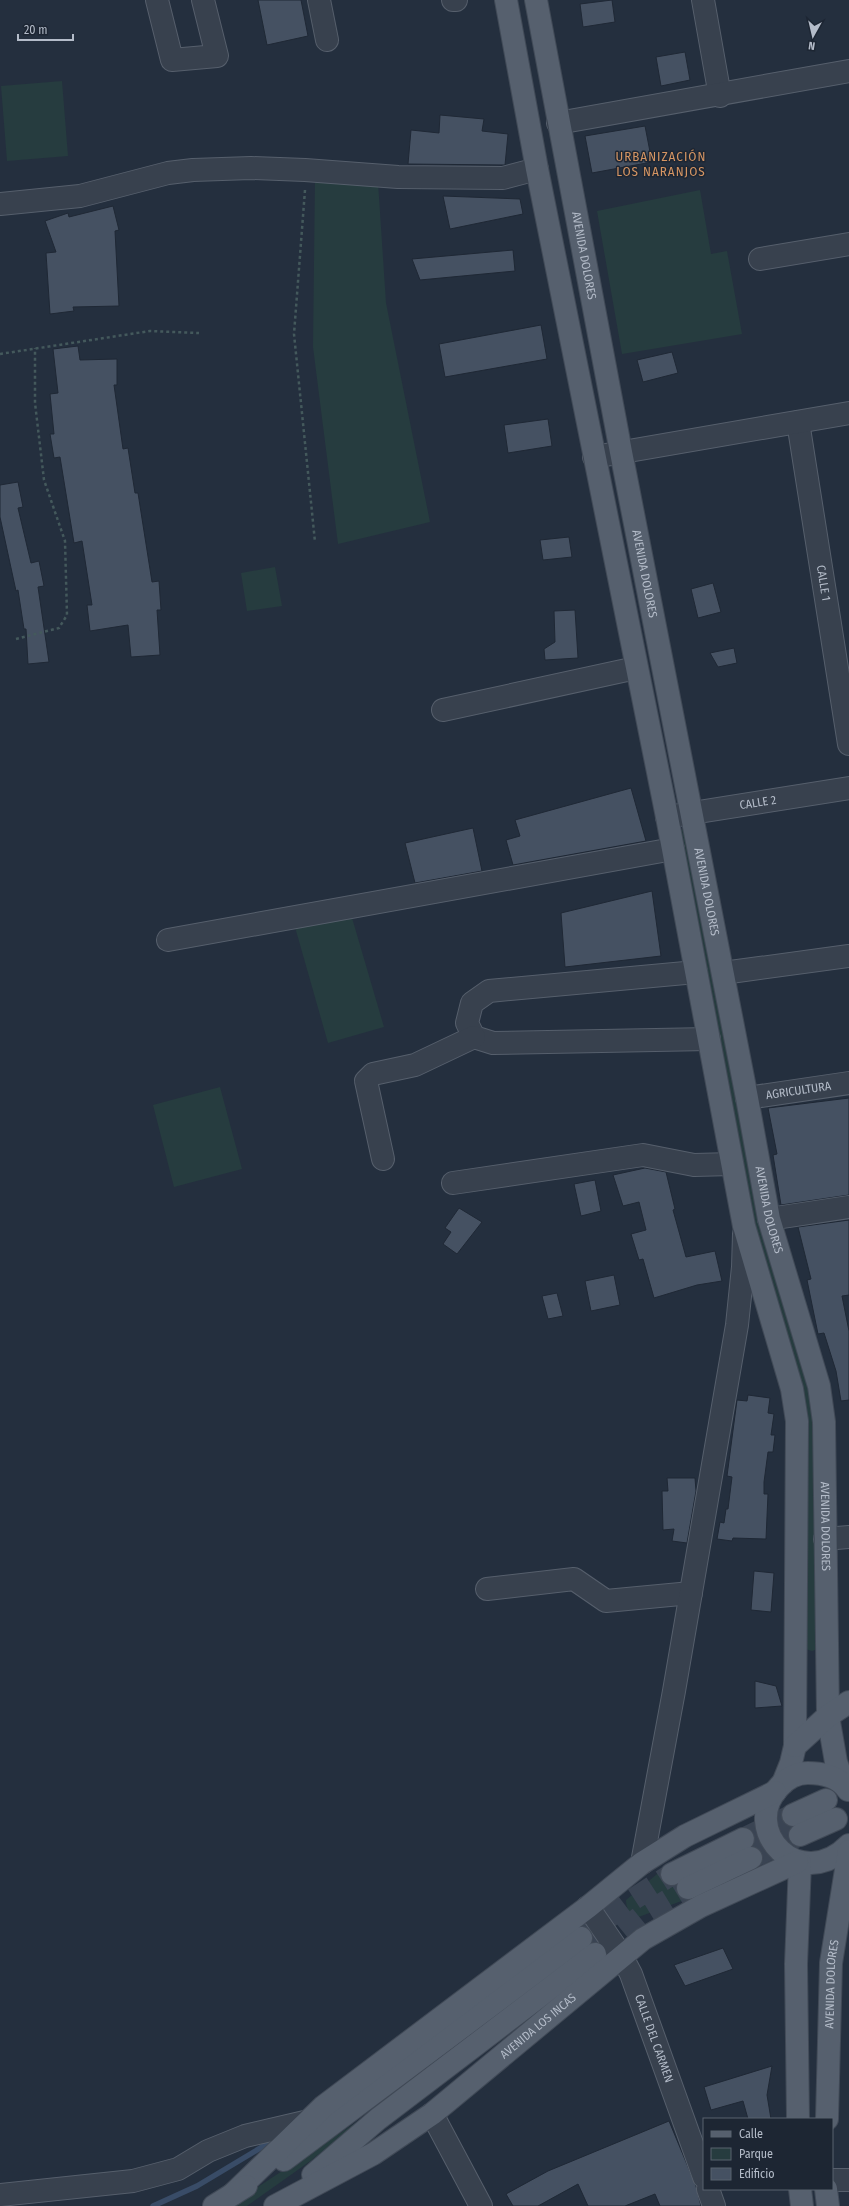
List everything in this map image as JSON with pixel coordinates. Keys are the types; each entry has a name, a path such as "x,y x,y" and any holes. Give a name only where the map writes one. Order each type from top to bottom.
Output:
{"main road":[{"path":"506,0 537,169 667,817 744,1226 792,1389 797,1421 797,1667 795,1746 791,1763 767,1807 766,1824 775,1844 782,1853 798,1862 814,1864 828,1861 840,1854 849,1845"},
{"name":"AVENIDA DOLORES","path":"536,0 558,124 621,452 748,1098 769,1219 819,1386 824,1422 828,1716 836,1762 847,1788"},
{"path":"827,1677 849,1692"},
{"path":"795,1746 828,1716 849,1702"},
{"path":"233,2194 324,2106 588,1907 642,1863 685,1836 779,1787 793,1775 819,1773 832,1777 847,1788"},
{"path":"793,1815 826,1800"},
{"path":"800,1835 836,1819"},
{"path":"672,1874 747,1848 688,1888"},
{"name":"AVENIDA DOLORES","path":"827,2118 831,1963 849,1851"},
{"path":"798,1862 796,1964 798,2118"},
{"name":"AVENIDA LOS INCAS","path":"282,2204 373,2154 432,2114 643,1939 701,1906 798,1862"},
{"name":"AVENIDA LOS INCAS","path":"214,2206 275,2168 588,1946 378,2119 282,2204"},
{"path":"800,2190 802,2206"},
{"path":"826,2190 828,2206"}],"street":[{"path":"157,0 172,60 217,56 203,0"},
{"path":"319,0 327,40"},
{"path":"703,0 720,96"},
{"path":"558,124 849,72"},
{"path":"0,204 80,196 168,173 193,170 233,168 305,170 398,177 502,178 537,169"},
{"path":"760,259 849,244"},
{"path":"594,457 849,414"},
{"name":"CALLE 1","path":"798,422 849,744"},
{"path":"443,710 636,668"},
{"name":"CALLE 2","path":"667,817 849,788"},
{"path":"168,940 673,849"},
{"path":"723,973 849,956"},
{"path":"474,1037 467,1023 472,1002 488,991 696,972"},
{"path":"383,1159 366,1081 373,1074 415,1066 474,1037 493,1043 709,1040"},
{"name":"AGRICULTURA","path":"748,1098 849,1083"},
{"path":"454,1183 643,1155 694,1165 732,1164"},
{"path":"769,1219 849,1207"},
{"path":"642,1863 691,1593 737,1325 743,1267 744,1226"},
{"path":"825,1540 849,1537"},
{"path":"487,1589 574,1579 606,1601 691,1593"},
{"name":"CALLE DEL CARMEN","path":"588,1907 622,1955 631,1974 703,2174"},
{"path":"432,2114 481,2206"},
{"path":"0,2195 133,2181 178,2169 208,2151 245,2136 309,2121"},
{"path":"833,2180 849,2180"},
{"path":"708,2190 714,2206"}],"path":[{"path":"305,170 294,334 315,542"},
{"path":"0,354 150,331 199,333"},
{"path":"16,639 59,628 67,615 65,541 44,480 35,403 35,348"}],"green space":[{"path":"62,81 68,156 7,161 1,86"},
{"path":"315,177 378,182 386,303 430,522 338,544 313,347"},
{"path":"700,190 711,254 727,251 742,334 622,354 597,211"},
{"path":"275,567 282,606 247,611 241,573"},
{"path":"689,828 817,1422 818,1649 812,1651 805,1649 806,1421 752,1224 680,830"},
{"path":"350,911 384,1027 328,1043 295,927"},
{"path":"220,1087 242,1169 174,1187 153,1105"},
{"path":"675,1859 668,1869 672,1882 675,1886 684,1891 703,1893 636,1918 628,1910 626,1900"},
{"path":"372,2112 309,2162 247,2206 229,2206"}],"building":[{"path":"258,0 301,0 308,36 267,45"},
{"path":"612,0 615,22 583,27 580,4"},
{"path":"685,52 690,80 661,86 656,57"},
{"path":"440,115 484,119 482,131 508,134 505,165 408,164 411,130 439,133"},
{"path":"645,126 652,162 592,173 585,136"},
{"path":"443,196 520,199 523,214 450,229"},
{"path":"113,206 119,230 115,231 119,306 73,307 74,311 50,314 46,253 56,252 45,221 68,213 69,217"},
{"path":"513,250 515,271 420,280 412,259"},
{"path":"541,325 547,359 445,377 439,344"},
{"path":"78,346 80,360 117,359 117,385 114,385 123,449 128,448 135,493 138,493 152,582 159,581 161,610 157,610 160,655 131,657 128,625 90,631 87,605 92,605 82,541 74,543 60,457 54,458 50,434 54,434 50,394 58,393 53,349"},
{"path":"672,352 678,373 643,382 637,360"},
{"path":"548,419 552,446 508,453 504,425"},
{"path":"18,482 23,507 18,508 31,563 39,561 44,586 38,587 49,662 28,664 26,629 24,629 18,590 16,591 0,517 0,485"},
{"path":"569,537 572,557 543,560 540,540"},
{"path":"713,583 721,612 698,618 691,589"},
{"path":"575,610 578,658 545,660 544,649 555,642 554,611"},
{"path":"734,648 737,663 718,667 710,653"},
{"path":"631,788 646,841 513,865 506,840 520,836 515,820"},
{"path":"473,828 482,871 415,883 405,843"},
{"path":"652,891 661,956 565,967 561,913"},
{"path":"849,1098 849,1195 781,1205 773,1155 777,1154 768,1108"},
{"path":"645,1168 666,1172 675,1209 673,1210 686,1257 715,1251 722,1281 697,1285 654,1298 643,1259 639,1260 631,1234 646,1230 639,1202 623,1206 613,1175"},
{"path":"595,1180 601,1211 581,1216 574,1184"},
{"path":"459,1208 482,1222 457,1254 443,1244 451,1232 445,1228"},
{"path":"849,1220 849,1295 842,1296 849,1331 849,1400 841,1401 836,1371 824,1333 818,1334 807,1280 811,1279 798,1227"},
{"path":"614,1275 620,1305 591,1311 585,1281"},
{"path":"557,1293 563,1316 548,1319 542,1296"},
{"path":"748,1395 770,1398 768,1413 774,1414 771,1435 775,1435 773,1452 768,1452 764,1482 764,1494 768,1494 766,1539 733,1538 732,1541 717,1539 720,1522 724,1523 726,1509 728,1509 732,1477 727,1476 737,1400 747,1401"},
{"path":"667,1478 695,1478 696,1491 687,1543 672,1541 674,1529 663,1530 662,1491 668,1491"},
{"path":"754,1571 774,1573 771,1612 751,1610"},
{"path":"755,1681 776,1686 782,1706 755,1708"},
{"path":"723,1948 733,1969 685,1986 674,1965"},
{"path":"772,2066 767,2095 771,2118 748,2118 743,2101 711,2110 704,2087"},
{"path":"669,2121 696,2186 701,2206 660,2206 655,2194 625,2206 588,2206 578,2184 538,2206 513,2206 506,2194 548,2171"}],"waterway":[{"path":"153,2206 197,2186 277,2138"}],"tunnel":[{"path":"743,1839 793,1815"},
{"path":"751,1858 800,1835"},
{"path":"581,1938 629,1902 672,1874"},
{"path":"597,1952 640,1917 688,1888"}],"district":[{"name":"URBANIZACIÓN LOS NARANJOS","path":"661,164"}]}
